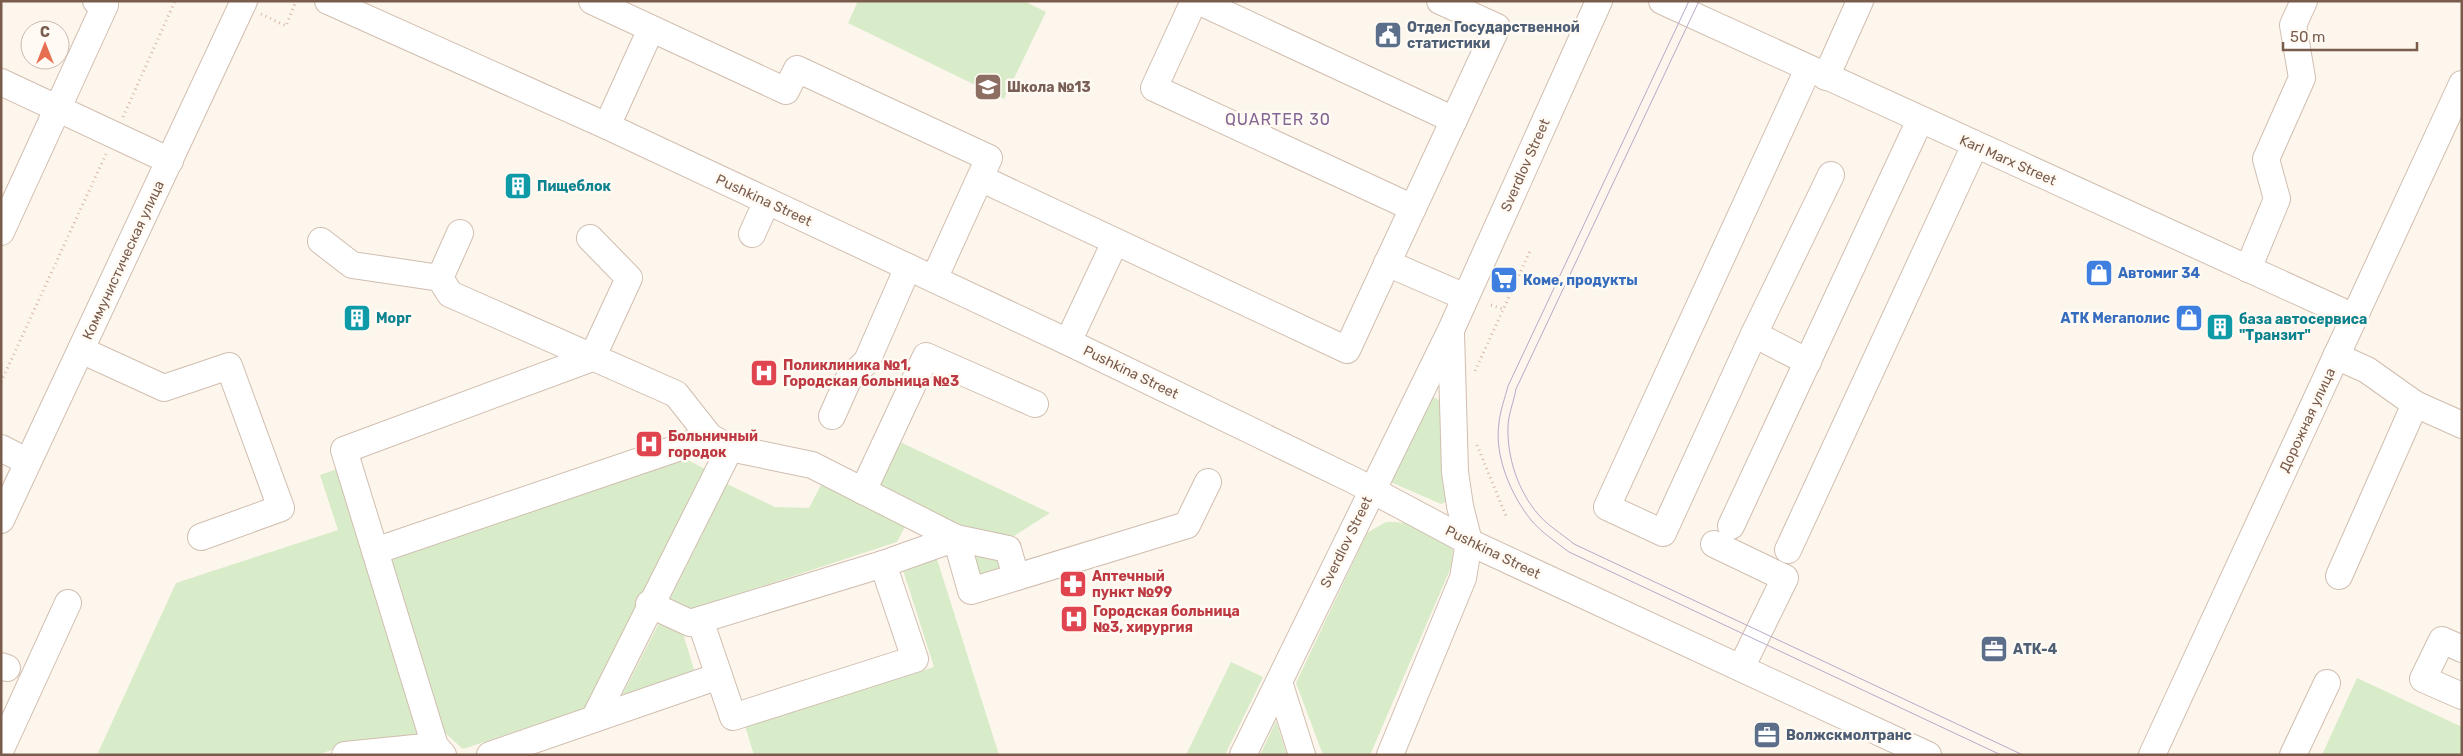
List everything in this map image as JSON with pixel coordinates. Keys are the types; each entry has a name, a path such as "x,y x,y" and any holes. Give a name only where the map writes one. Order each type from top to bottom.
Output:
{"street":[{"path":"1,232 105,5 96,1"},
{"name":"Pushkina Street","path":"328,1 606,126 1068,342 1372,490 1469,542 1928,755"},
{"path":"592,1 786,91 797,68 989,158 934,279"},
{"path":"1194,1 1154,88 1413,208"},
{"path":"1198,1 1454,120"},
{"path":"980,178 1347,350 1497,27 1440,1"},
{"name":"Sverdlov Street","path":"1243,755 1451,330 1599,1"},
{"name":"Karl Marx Street","path":"1662,1 2354,317"},
{"path":"1831,175 1754,334 1663,533 1607,507 1817,73 1860,1"},
{"path":"2248,269 2277,199 2266,159 2302,78 2293,25 2304,1"},
{"name":"Коммунистическая улица","path":"1,520 244,3"},
{"path":"606,126 652,29"},
{"path":"1,82 170,161"},
{"name":"Дорожная улица","path":"2152,755 2462,84"},
{"path":"1741,668 1785,578 1723,535 1808,362 1920,120"},
{"path":"1788,550 1975,145"},
{"path":"752,234 767,201"},
{"path":"440,278 460,233"},
{"path":"348,754 439,751 344,450 592,358 629,278 590,238"},
{"path":"321,241 352,265 440,278 450,294 676,394 720,443"},
{"path":"1068,342 1115,242"},
{"path":"1387,263 1465,297"},
{"path":"832,416 848,380 867,361 908,267"},
{"name":"Sverdlov Street","path":"1390,755 1463,578 1469,542 1460,506 1455,472 1451,330"},
{"path":"1754,334 1808,362"},
{"path":"81,350 164,388 229,366 282,508 201,537"},
{"path":"863,491 926,356 1035,404"},
{"path":"2336,356 2367,370 2415,404 2462,425"},
{"path":"2339,576 2415,404"},
{"path":"594,719 650,604 720,443"},
{"path":"375,551 720,443 812,465 956,538 1008,549 1016,577"},
{"path":"1,448 28,462"},
{"path":"956,538 971,591 1187,525 1208,482"},
{"path":"650,604 690,623 884,564 956,538"},
{"path":"700,620 733,717 915,659 884,564"},
{"path":"1,749 68,603"},
{"path":"2462,649 2442,640 2423,679 2462,696"},
{"path":"490,755 719,676"},
{"path":"1279,682 1302,755"},
{"path":"2293,755 2326,683"}],"path":[{"path":"1,382 176,1"},
{"path":"244,3 286,26 296,1"},
{"path":"1473,374 1530,252"},
{"path":"1491,305 1503,309"},
{"path":"1475,438 1486,470 1506,516"}],"green space":[{"path":"858,1 1024,1 1046,12 1004,99 848,23"},
{"path":"1429,395 1443,402 1448,501 1441,504 1388,481"},
{"path":"898,441 1050,513 1008,540 962,529 875,488"},
{"path":"682,457 705,469 584,709 463,749 444,732 391,560"},
{"path":"337,469 426,739 346,745 317,755 97,755 176,583 338,530 320,475"},
{"path":"823,481 907,523 897,542 686,611 668,603 727,484 775,507 809,508"},
{"path":"1386,522 1415,525 1430,532 1453,550 1452,565 1370,755 1323,755 1296,683 1367,533"},
{"path":"969,551 996,557 1001,572 978,579"},
{"path":"936,556 999,755 754,755 745,726 934,667 902,567"},
{"path":"660,621 682,630 695,673 621,697"},
{"path":"1231,662 1263,677 1225,755 1186,755"},
{"path":"2357,678 2462,727 2462,755 2322,755"},
{"path":"1276,721 1287,755 1260,755"}],"tram line":[{"path":"1689,1 1508,386 1500,414 1498,436 1502,462 1511,487 1531,520 1544,533 1569,552 2001,755"},
{"path":"1699,1 1516,389 1509,418 1508,438 1509,450 1519,484 1531,505 1542,518 1574,544 2023,755"}],"place":[{"name":"Отдел Государственной статистики","path":"1388,35"},
{"name":"Школа №13","path":"988,87"},
{"name":"Пищеблок","path":"518,186"},
{"name":"Автомиг 34","path":"2099,273"},
{"name":"Коме, продукты","path":"1504,280"},
{"name":"Морг","path":"357,318"},
{"name":"АТК Мегаполис","path":"2189,318"},
{"name":"база автосервиса \"Транзит\"","path":"2220,327"},
{"name":"Поликлиника №1, Городская больница №3","path":"764,373"},
{"name":"Больничный городок","path":"649,444"},
{"name":"Аптечный пункт №99","path":"1073,584"},
{"name":"Городская больница №3, хирургия","path":"1074,619"},
{"name":"АТК-4","path":"1994,649"},
{"name":"Волжскмолтранс","path":"1767,735"}],"district":[{"name":"QUARTER 30","path":"1278,119"}]}
